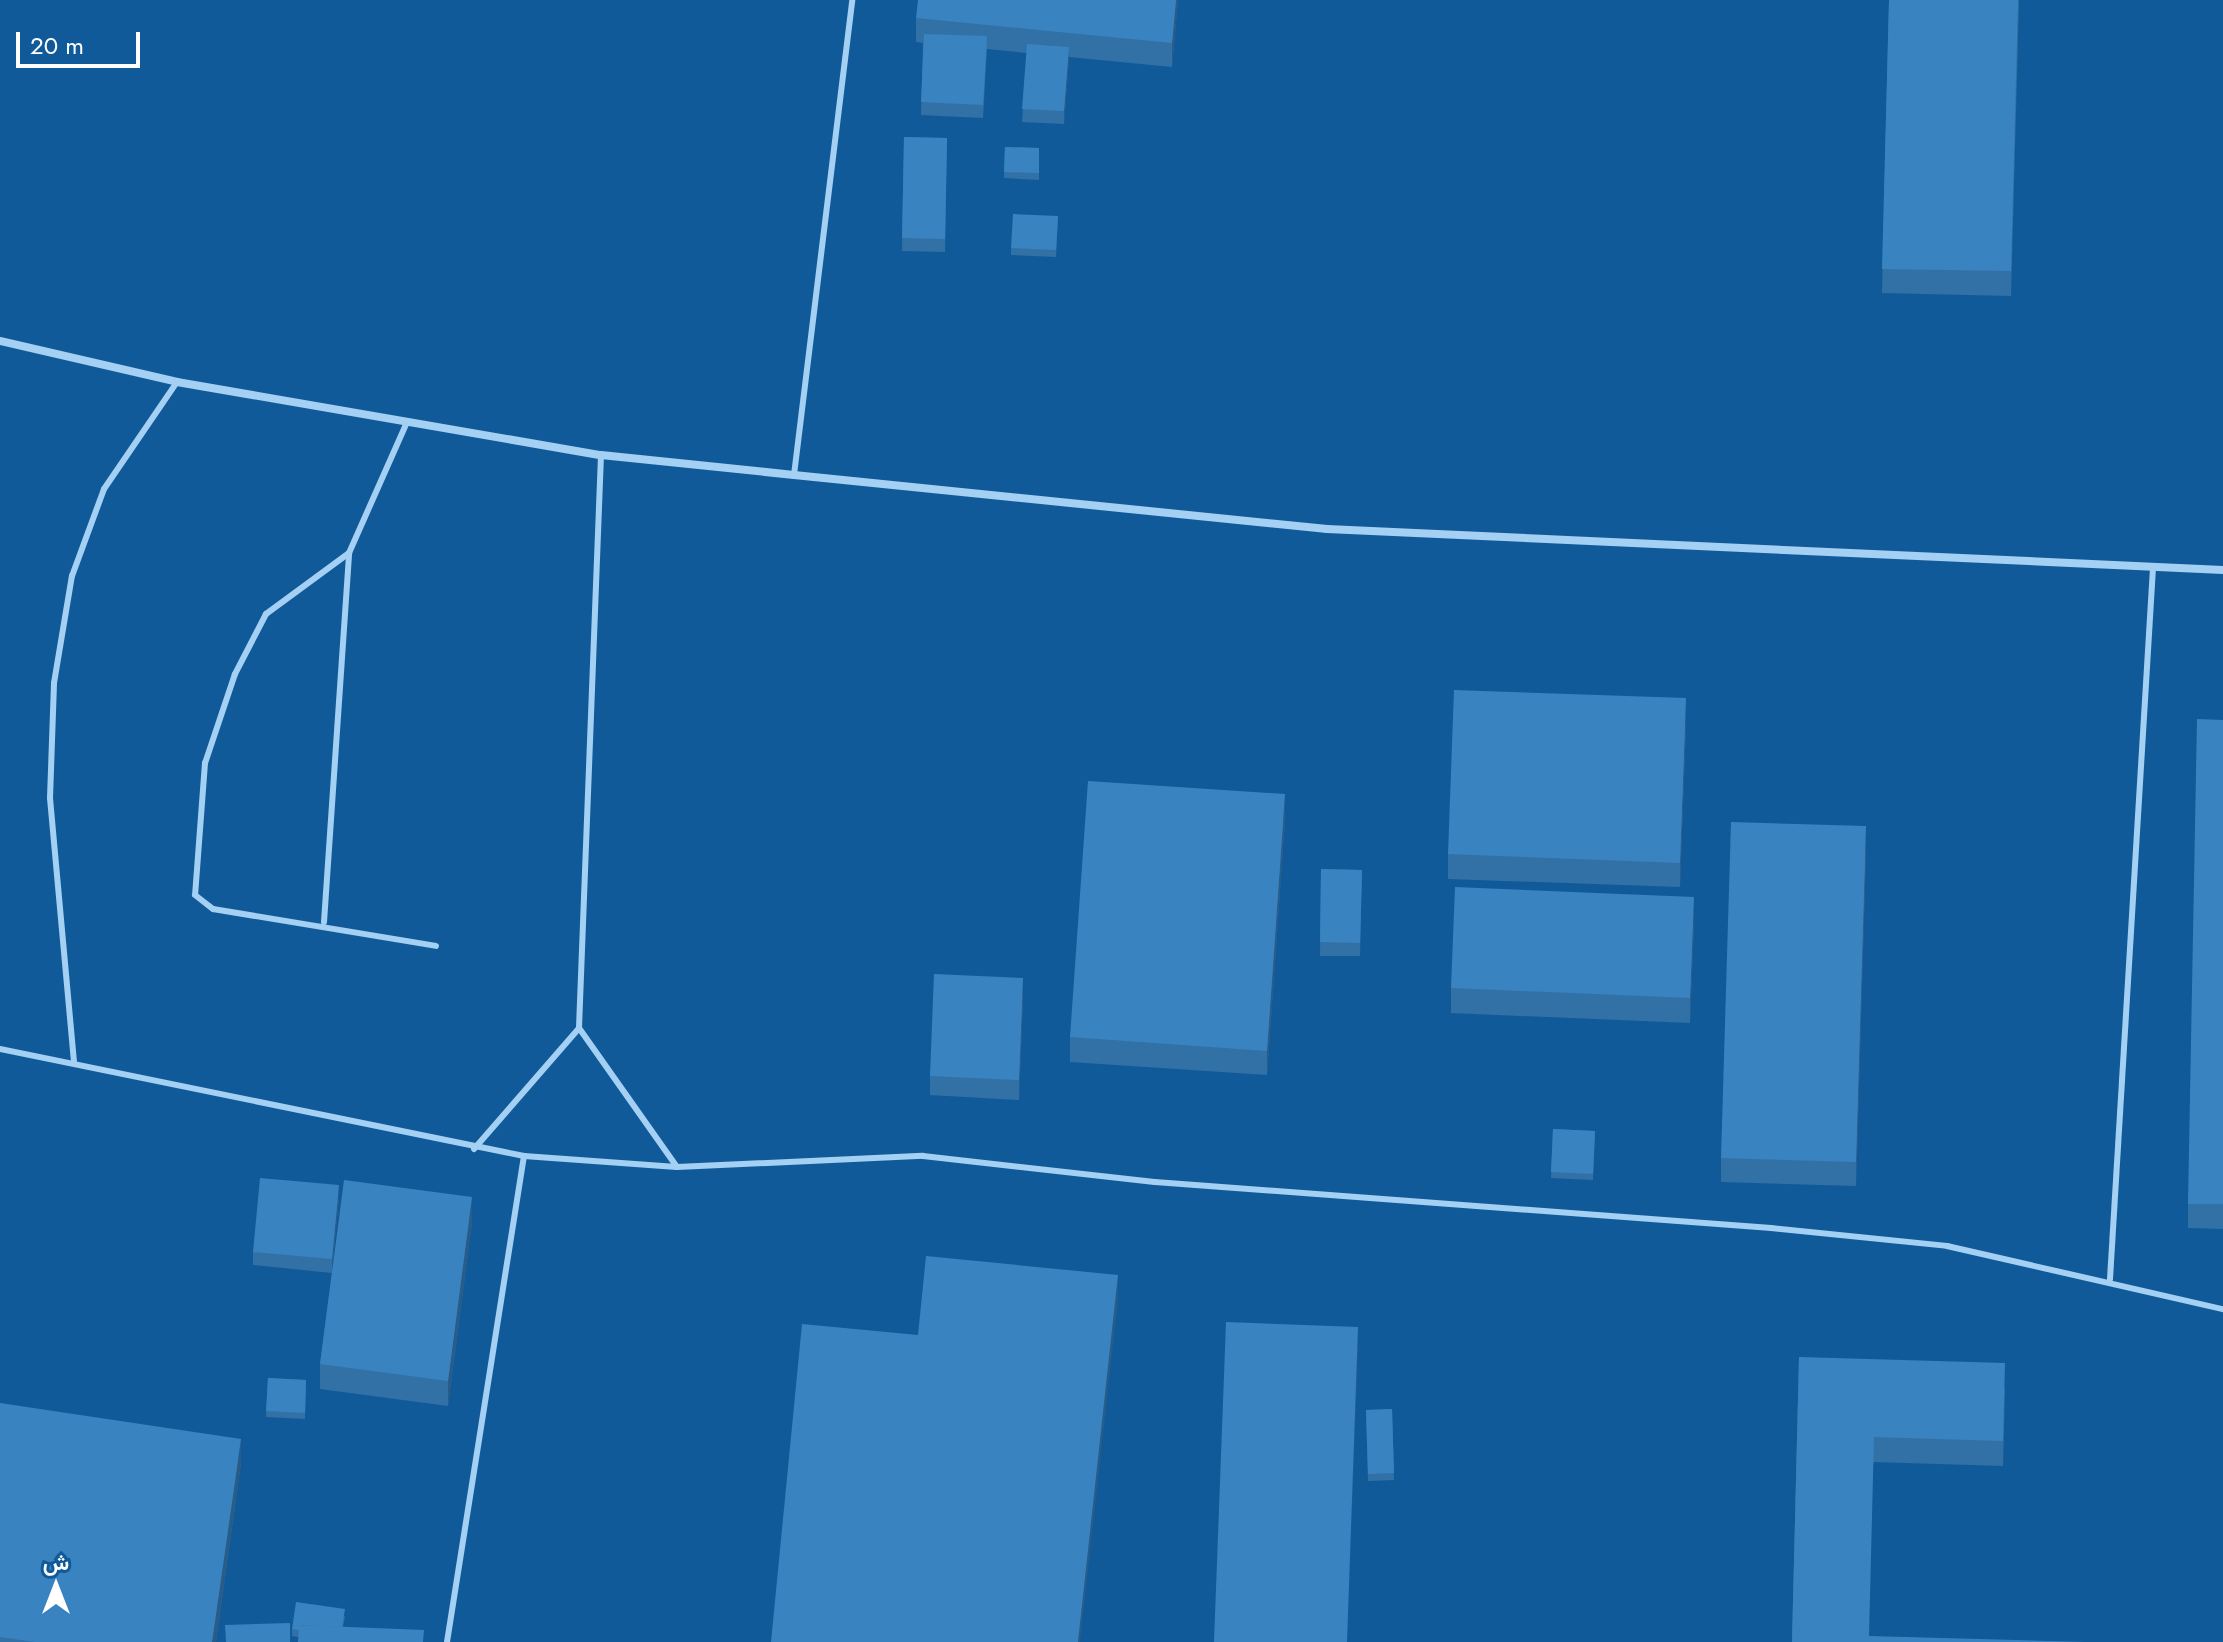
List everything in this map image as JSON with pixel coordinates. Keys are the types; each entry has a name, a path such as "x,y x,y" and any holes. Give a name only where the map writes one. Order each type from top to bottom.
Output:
{"street":[{"path":"0,341 177,382 601,455 794,475 1327,529 2223,570"}],"lane":[{"path":"794,475 852,0"},
{"path":"74,1062 50,798 54,683 72,576 104,489 177,382"},
{"path":"324,922 349,553 407,422"},
{"path":"601,455 579,1028 677,1167"},
{"path":"349,553 266,614 235,674 205,763 195,895 213,909 324,922 436,946"},
{"path":"2110,1279 2153,568"},
{"path":"473,1149 579,1028"},
{"path":"0,1049 74,1062 473,1149 524,1156 677,1167 923,1156 1155,1182 1800,1231 1947,1246 2110,1279 2223,1309"},
{"path":"447,1642 524,1156"}],"building":[{"path":"918,0 1176,0 1172,43 916,18"},
{"path":"1889,0 2018,0 2011,271 1882,269"},
{"path":"924,34 987,36 983,105 921,102"},
{"path":"1027,44 1069,47 1064,111 1022,109"},
{"path":"904,137 947,138 945,239 902,238"},
{"path":"1005,147 1039,148 1039,173 1004,172"},
{"path":"1013,214 1058,216 1056,250 1011,248"},
{"path":"1454,690 1686,698 1680,863 1448,854"},
{"path":"2197,719 2223,720 2223,1204 2188,1204"},
{"path":"1088,781 1285,794 1267,1051 1070,1037"},
{"path":"1731,822 1866,826 1856,1162 1721,1158"},
{"path":"1321,869 1362,870 1360,943 1320,942"},
{"path":"1455,887 1694,897 1690,998 1451,988"},
{"path":"934,974 1023,978 1019,1080 930,1076"},
{"path":"1553,1129 1595,1131 1593,1174 1551,1172"},
{"path":"260,1178 339,1185 332,1259 253,1252"},
{"path":"344,1180 472,1197 448,1381 320,1364"},
{"path":"926,1256 1118,1275 1078,1642 771,1642 802,1324 918,1335"},
{"path":"1226,1322 1358,1327 1347,1642 1214,1642"},
{"path":"1799,1357 2005,1363 2003,1441 1874,1437 1869,1636 2085,1642 1792,1642"},
{"path":"268,1378 306,1380 305,1413 266,1411"},
{"path":"0,1403 241,1439 212,1642 35,1642 0,1637"},
{"path":"1392,1409 1394,1473 1368,1474 1366,1410"},
{"path":"296,1602 345,1609 342,1627 299,1625 299,1630 292,1629"},
{"path":"290,1623 290,1642 226,1642 225,1625"},
{"path":"299,1625 424,1630 423,1642 298,1642"}]}
